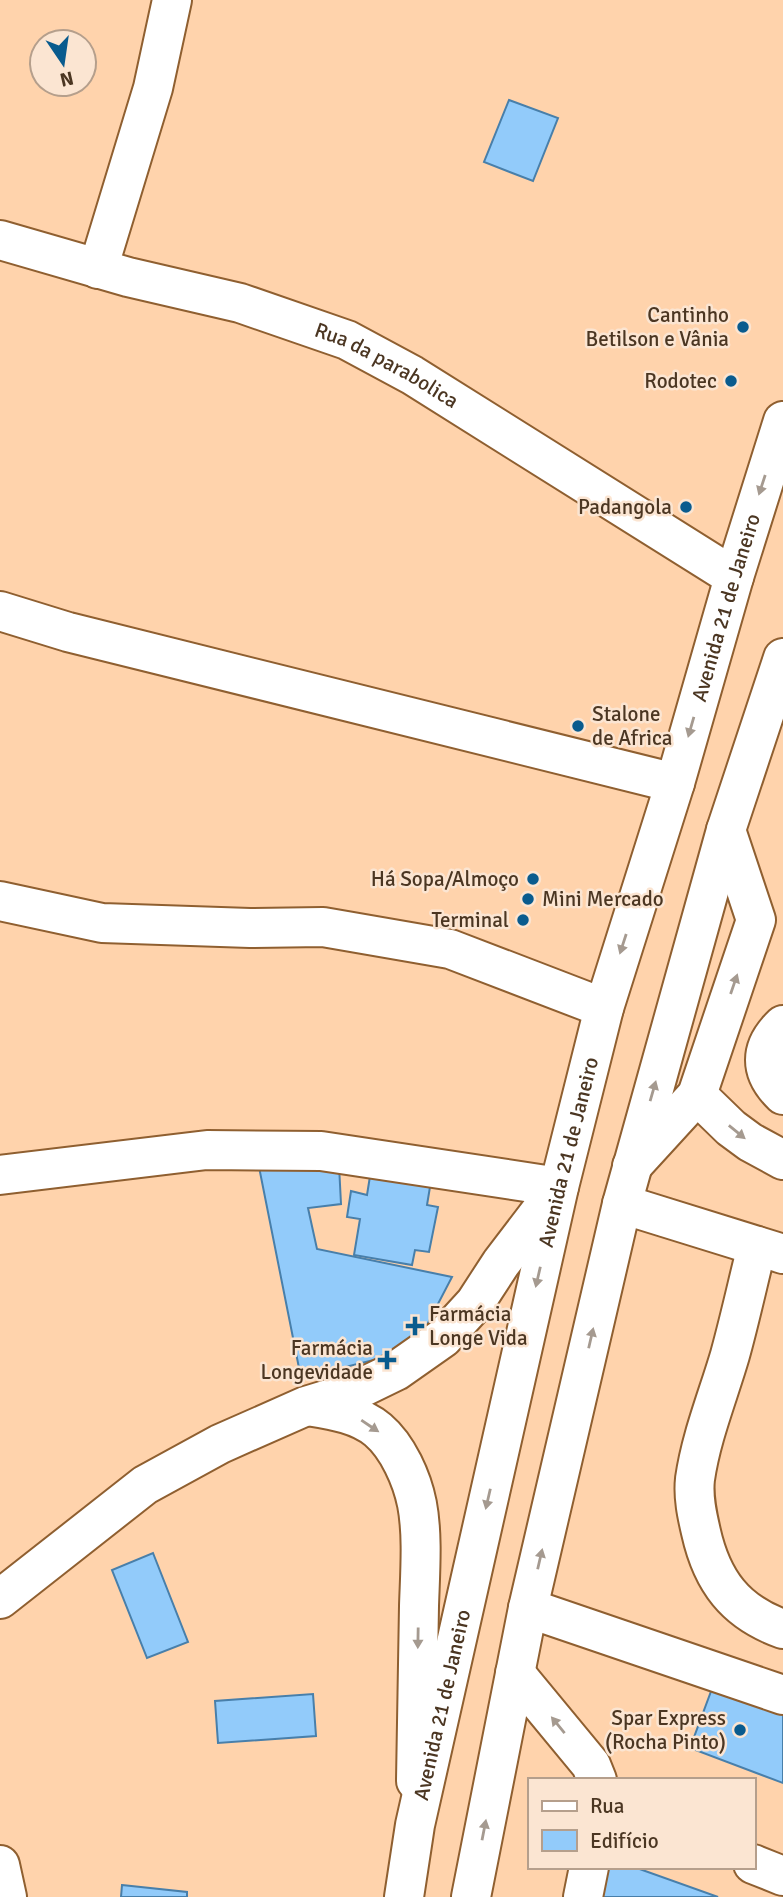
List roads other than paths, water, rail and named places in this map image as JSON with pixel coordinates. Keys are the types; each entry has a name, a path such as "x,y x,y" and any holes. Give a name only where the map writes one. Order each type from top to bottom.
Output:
{"street":[{"path":"98,269 153,88 172,0"},
{"name":"Rua da parabolica","path":"0,240 98,269 240,303 346,340 412,375 734,577"},
{"name":"Avenida 21 de Janeiro","path":"404,1897 415,1825 559,1187 604,1007 675,783 734,577 783,421"},
{"path":"0,611 68,632 675,783"},
{"path":"471,1897 528,1608 622,1203 726,830 783,658"},
{"path":"632,1166 696,1095 718,1030 770,916 726,830"},
{"path":"0,901 102,923 250,928 323,927 450,949 604,1007"},
{"path":"718,1030 775,1036 765,1060 766,1073 783,1095"},
{"path":"696,1095 750,1142 783,1160"},
{"path":"0,1175 207,1150 321,1151 559,1187 501,1263 475,1303 443,1338 396,1371 355,1391 306,1406 219,1444 145,1485 0,1599"},
{"path":"622,1203 770,1250 731,1352 700,1453 695,1482 695,1509 708,1561 723,1587 742,1608 783,1629"},
{"path":"306,1406 361,1419 378,1430 404,1467 417,1505 420,1546 415,1825"},
{"path":"528,1608 783,1695"},
{"path":"516,1673 599,1775"},
{"path":"0,1865 6,1897"},
{"path":"755,1865 783,1875"},
{"path":"583,1897 589,1869"}],"place":[{"name":"Cantinho Betilson e Vânia","path":"743,327"},
{"name":"Rodotec","path":"731,381"},
{"name":"Padangola","path":"686,507"},
{"name":"Stalone de Africa","path":"578,726"},
{"name":"Há Sopa/Almoço","path":"533,879"},
{"name":"Mini Mercado","path":"528,899"},
{"name":"Terminal","path":"523,920"},
{"name":"Farmácia Longe Vida","path":"415,1326"},
{"name":"Farmácia Longevidade","path":"387,1360"},
{"name":"Spar Express (Rocha Pinto)","path":"740,1730"}]}
